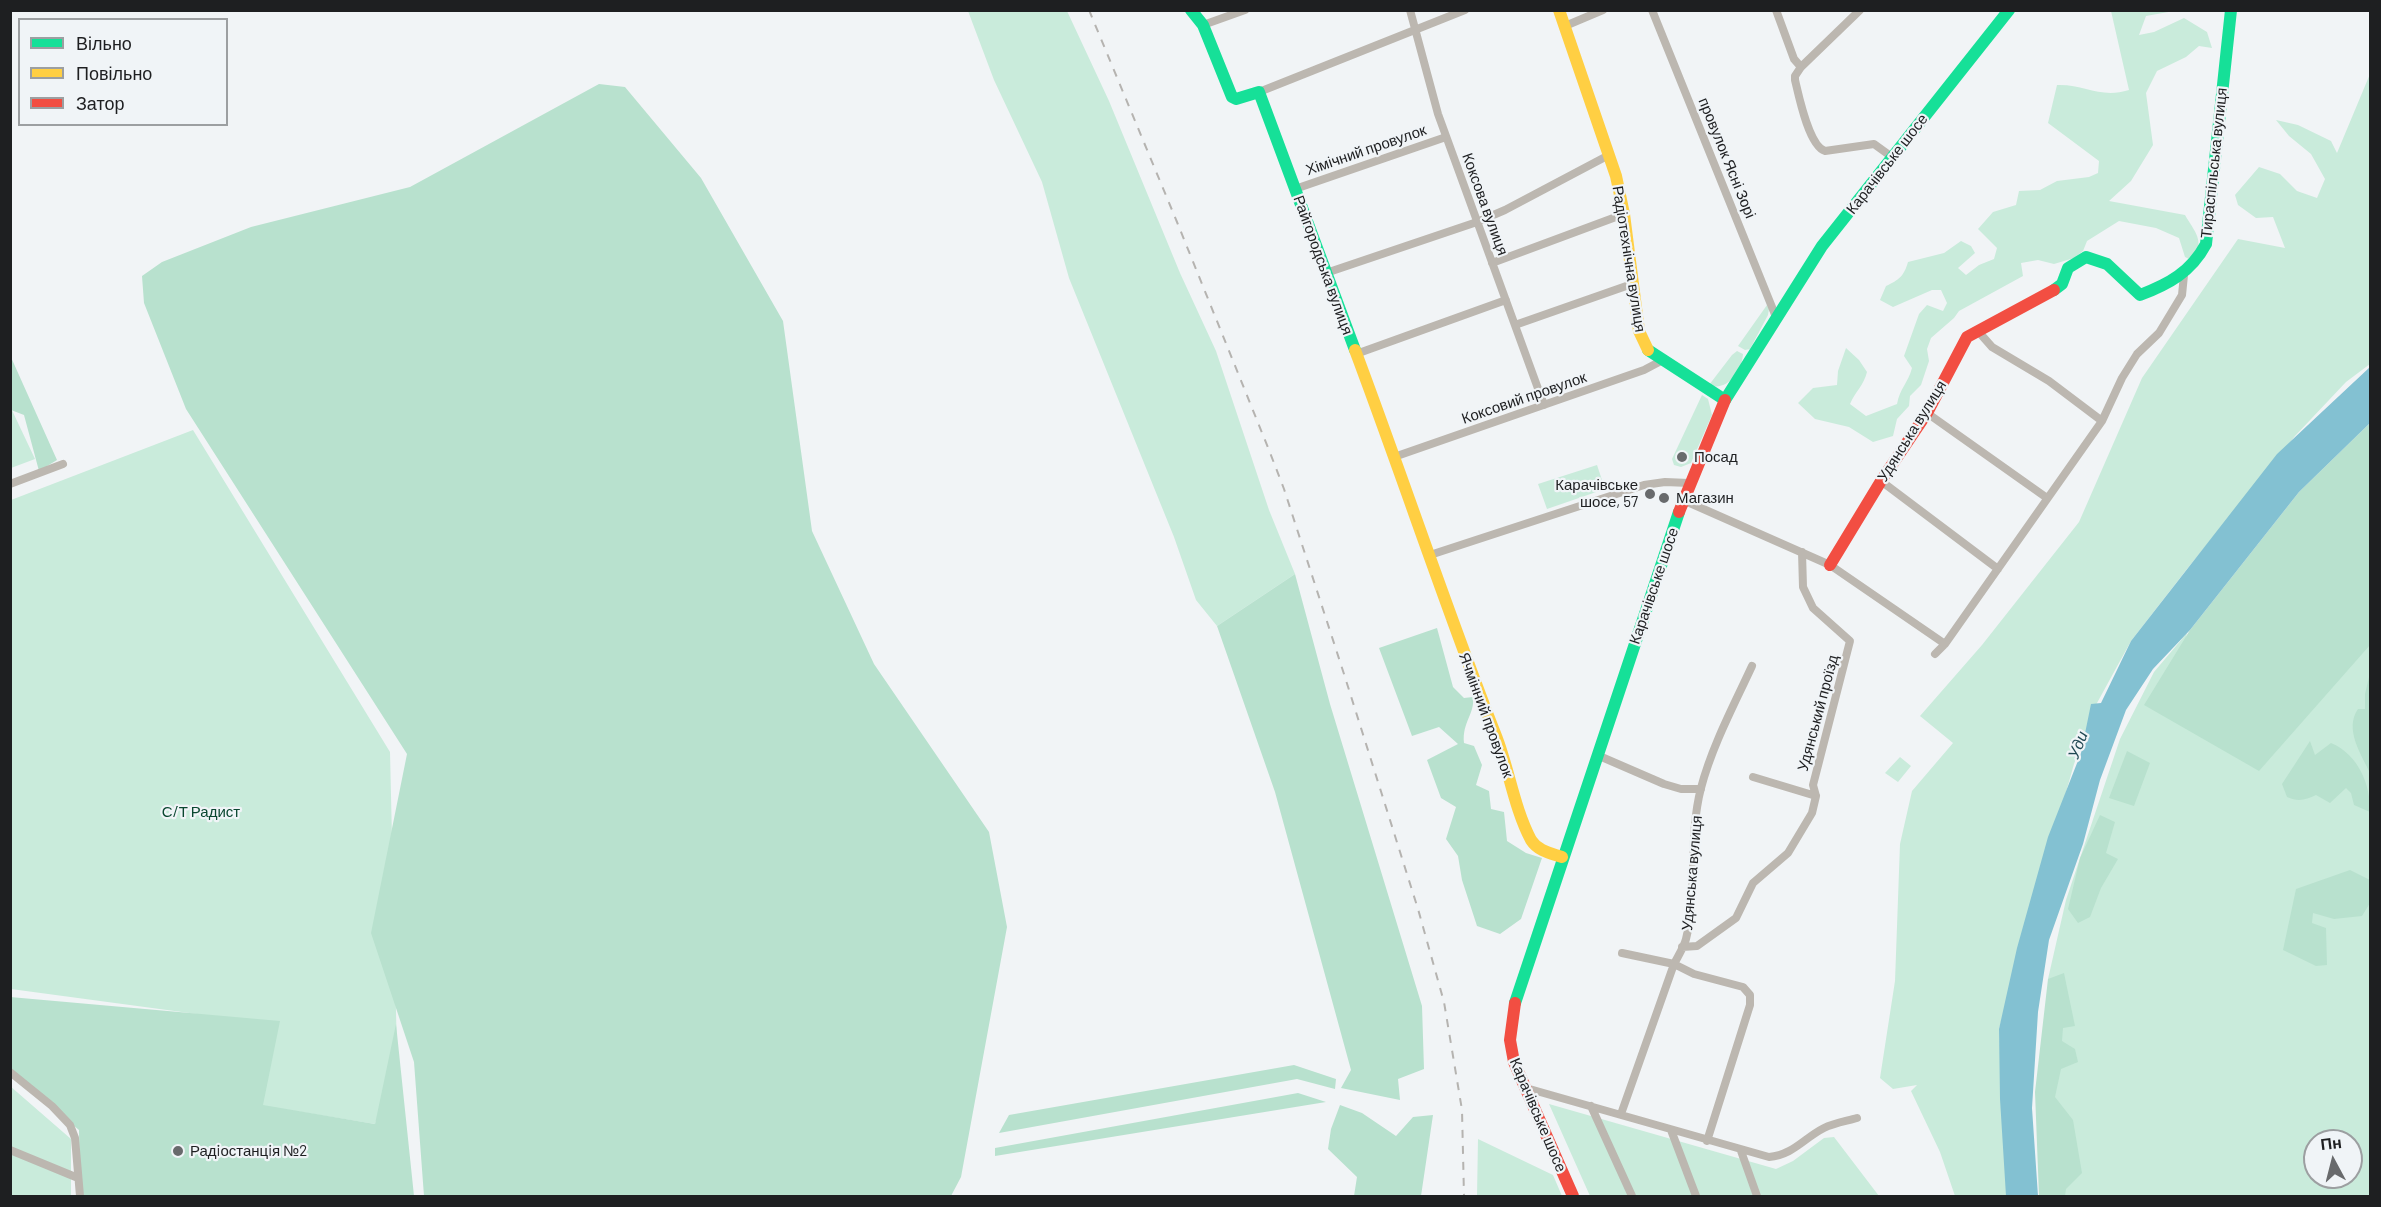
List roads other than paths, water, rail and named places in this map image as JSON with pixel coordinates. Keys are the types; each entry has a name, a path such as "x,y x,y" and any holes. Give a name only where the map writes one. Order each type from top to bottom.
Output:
{"main road":[{"path":"1191,10 1203,25 1232,97 1236,99 1259,92"},
{"name":"Радіотехнічна вулиця","path":"1559,10 1609,155 1624,214 1632,284 1642,341 1650,353 1725,400"},
{"name":"Карачівське шосе","path":"1573,1197 1517,1071 1510,1047 1510,1028 1518,990 1689,483 1725,400 1822,246 2009,10"},
{"name":"Тираспільська вулиця","path":"1977,330 2046,296 2062,284 2068,268 2086,257 2107,264 2140,295 2169,284 2184,275 2200,257 2205,244 2231,10"},
{"name":"Райгородська вулиця","path":"1259,92 1421,536 1430,555"},
{"name":"Удянська вулиця","path":"1830,565 1881,481 1927,413 1967,337 1977,330"},
{"name":"Ячмінний провулок","path":"1430,555 1466,659 1501,748 1519,808 1532,841 1542,851 1562,857"}],"street":[{"path":"1203,25 1245,10"},
{"name":"Коксова вулиця","path":"1410,10 1438,114 1544,405"},
{"path":"1259,92 1465,10"},
{"path":"1565,26 1603,10"},
{"name":"провулок Ясні Зорі","path":"1652,10 1776,316"},
{"path":"1776,10 1794,59 1801,67"},
{"path":"1860,10 1801,67 1795,76 1809,129 1820,149 1825,151 1874,144 1892,157"},
{"name":"Хімічний провулок","path":"1295,189 1446,136"},
{"path":"1326,273 1477,222 1505,210 1609,155"},
{"path":"1492,263 1624,214"},
{"path":"1935,654 1945,644 2102,421 2122,378 2137,354 2159,333 2182,295 2184,275"},
{"path":"1515,325 1632,284"},
{"path":"1356,354 1506,300"},
{"path":"1977,330 1992,347 2049,381 2102,421"},
{"name":"Коксовий провулок","path":"1394,457 1644,370 1661,360"},
{"path":"1927,413 2047,498"},
{"path":"10,484 63,464"},
{"path":"1881,481 1998,569"},
{"path":"1430,555 1644,485 1665,482 1689,483"},
{"path":"1683,500 1830,565 1945,644"},
{"name":"Удянський проїзд","path":"1682,947 1697,945 1736,918 1753,883 1788,853 1812,813 1816,795 1813,785 1850,641 1813,608 1803,587 1803,552"},
{"name":"Удянська вулиця","path":"1621,1114 1674,964 1685,940 1691,896 1693,846 1701,789 1716,745 1752,666"},
{"path":"1597,755 1664,784 1681,789 1701,789"},
{"path":"1753,777 1816,795"},
{"path":"1622,953 1674,964 1694,975 1743,987 1750,994 1750,1005 1707,1141"},
{"path":"10,1072 52,1106 70,1125 75,1138 80,1197"},
{"path":"1526,1088 1741,1151 1769,1157 1780,1156 1796,1149 1824,1128 1857,1118"},
{"path":"1591,1106 1632,1197"},
{"path":"1671,1130 1696,1197"},
{"path":"10,1150 78,1178"},
{"path":"1741,1151 1757,1197"}],"water":[{"path":"2370,367 2370,423 2299,492 2190,630 2153,669 2126,710 2100,780 2083,844 2049,940 2038,1012 2032,1108 2038,1196 2006,1196 2000,1099 1999,1029 2017,948 2048,837 2081,753 2091,704 2101,703 2131,641 2277,454"}],"railway":[{"path":"1089,10 1284,489 1344,674 1418,909 1444,1002 1462,1110 1464,1196"}],"place":[{"name":"Посад","path":"1682,457"},
{"name":"Карачівське шосе, 57","path":"1650,494"},
{"name":"Магазин","path":"1664,498"},
{"name":"Радiостанцiя №2","path":"178,1151"}],"water label":[{"name":"Уди","path":"2078,745"}],"park label":[{"name":"С/Т Радист","path":"201,812"}]}
